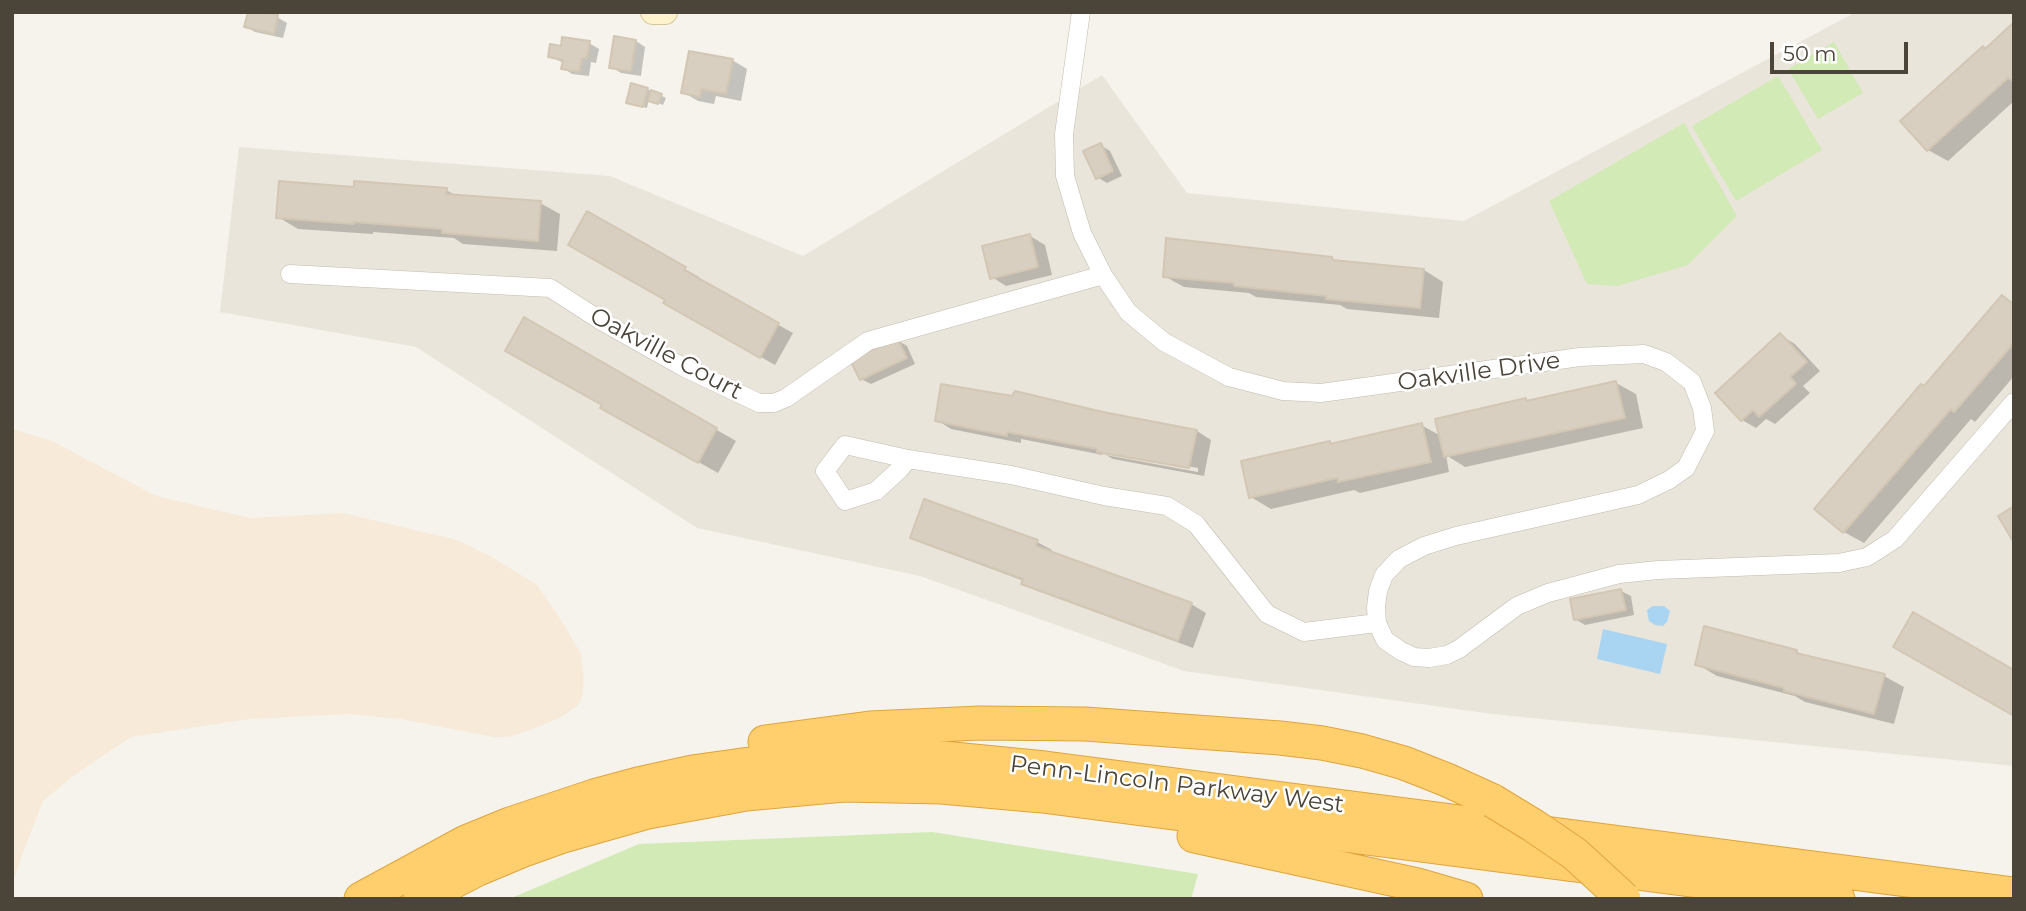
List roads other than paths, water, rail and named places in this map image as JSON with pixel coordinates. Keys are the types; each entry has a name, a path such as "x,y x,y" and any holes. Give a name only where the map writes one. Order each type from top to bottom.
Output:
{"highway":[{"path":"551,809 725,751 770,741 870,728 980,723 1085,724 1280,738 1362,751 1404,763 1493,801 1575,854 1624,899"},
{"name":"Penn-Lincoln Parkway West","path":"361,899 466,842 551,809 642,783 742,765 844,756 943,758 1045,768 2014,894"},
{"name":"Penn-Lincoln Parkway West","path":"420,899 478,869 561,837 648,811 771,791 844,785 929,786 990,791 1838,899"},
{"path":"990,791 1418,885 1466,899"}],"street":[{"path":"653,12 665,12"},
{"name":"Oakville Drive","path":"1081,12 1064,134 1065,176 1082,233 1103,275 1128,312 1164,342 1229,377 1283,391 1321,393 1580,357 1644,354 1666,362 1692,382 1698,394 1704,431 1686,468 1678,474 1638,495 1457,536 1416,550 1399,559 1384,575 1378,591 1377,623"},
{"name":"Oakville Court","path":"290,274 550,288 603,323 684,367 760,403 774,403 786,398 868,341 1103,275"},
{"path":"908,459 1011,475 1104,496 1167,506 1196,524 1267,614 1304,632 1377,623 1385,640 1401,651 1414,657 1429,658 1447,655 1459,649 1517,606 1548,593 1619,574 1839,563 1867,557 1895,539 2014,401"}],"water":[{"path":"1653,606 1664,606 1670,611 1663,626 1649,621 1647,610"},
{"path":"1603,629 1667,644 1660,674 1597,659"}]}
